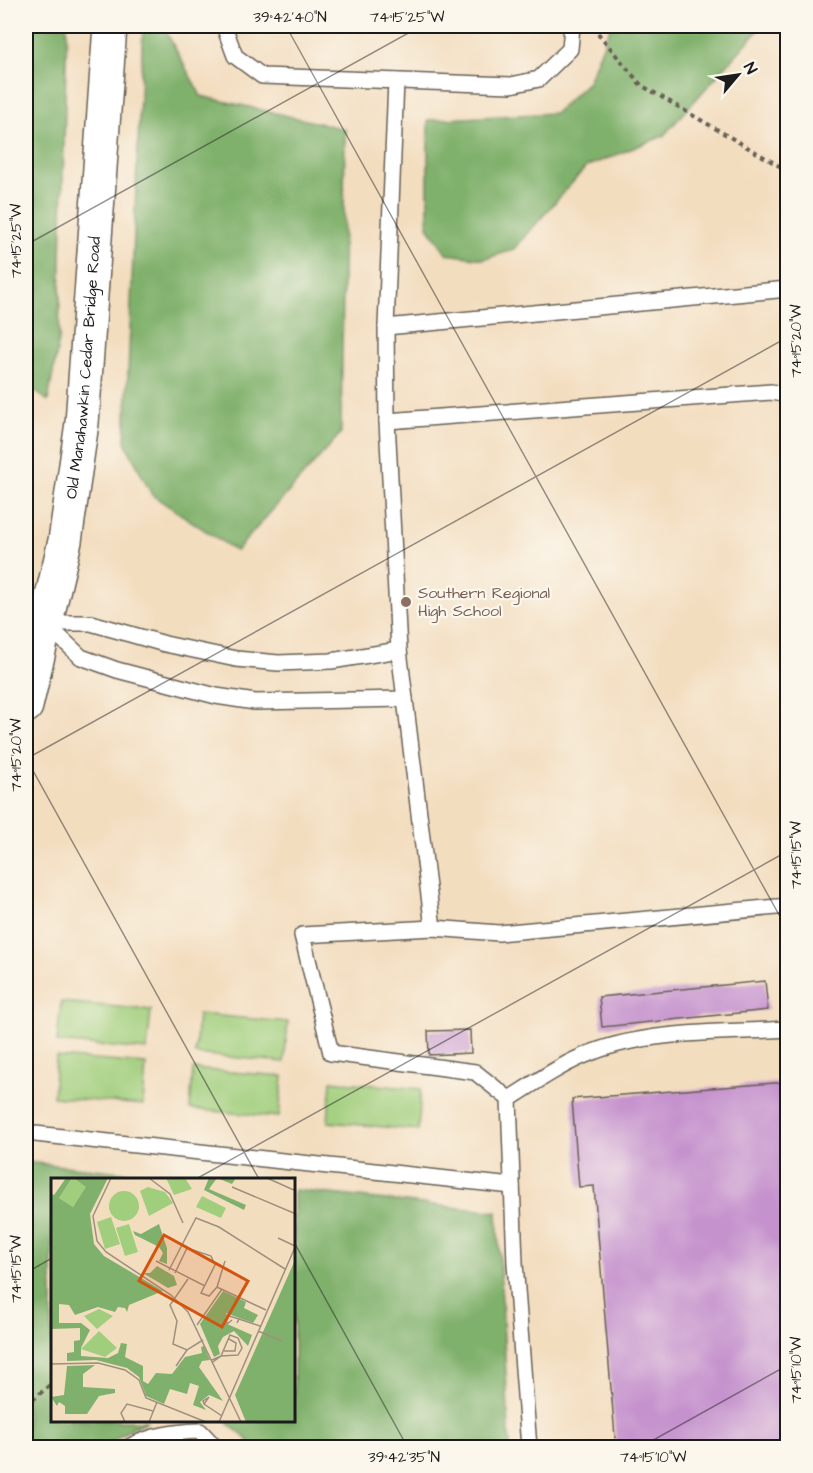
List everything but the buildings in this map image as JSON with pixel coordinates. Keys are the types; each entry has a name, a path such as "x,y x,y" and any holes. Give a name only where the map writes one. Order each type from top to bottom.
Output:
{"street":[{"name":"Old Manahawkin Cedar Bridge Road","path":"26,706 35,621 65,541 82,423 110,26"}],"lane":[{"path":"224,26 235,56 262,76 511,85 539,79 570,49 572,26"},
{"path":"396,81 386,327 387,421 399,650 434,928"},
{"path":"386,327 788,290"},
{"path":"387,421 771,393 788,395"},
{"path":"35,621 91,623 165,644 237,659 278,663 331,661 399,650"},
{"path":"35,621 81,657 117,670 216,696 255,702 405,699"},
{"path":"529,1448 512,1186 509,1099 476,1072 331,1053 302,935 434,928 499,933 788,906"},
{"path":"509,1099 558,1068 593,1052 647,1039 788,1029"},
{"path":"26,1133 512,1186"},
{"path":"127,1448 163,1434 200,1431 216,1448"}],"path":[{"path":"591,26 641,85 788,171"},
{"path":"26,1406 51,1384"}],"green space":[{"path":"26,26 67,26 59,340 48,401 26,384"},
{"path":"143,26 163,26 201,96 345,129 341,433 236,551 152,495 125,442"},
{"path":"611,26 762,26 663,136 586,167 513,250 484,259 447,254 428,227 428,120 555,113 588,82"},
{"path":"61,1002 151,1010 147,1050 57,1042"},
{"path":"198,1014 288,1022 284,1062 195,1054"},
{"path":"56,1057 146,1064 143,1105 53,1097"},
{"path":"193,1069 283,1076 279,1117 190,1109"},
{"path":"331,1081 421,1089 418,1130 328,1122"},
{"path":"26,1162 179,1178 51,1178 51,1422 146,1422 133,1427 104,1447 26,1447"},
{"path":"296,1190 497,1212 510,1447 252,1447 249,1441 226,1422 296,1422"}],"place":[{"name":"Southern Regional High School","path":"406,602"}]}
